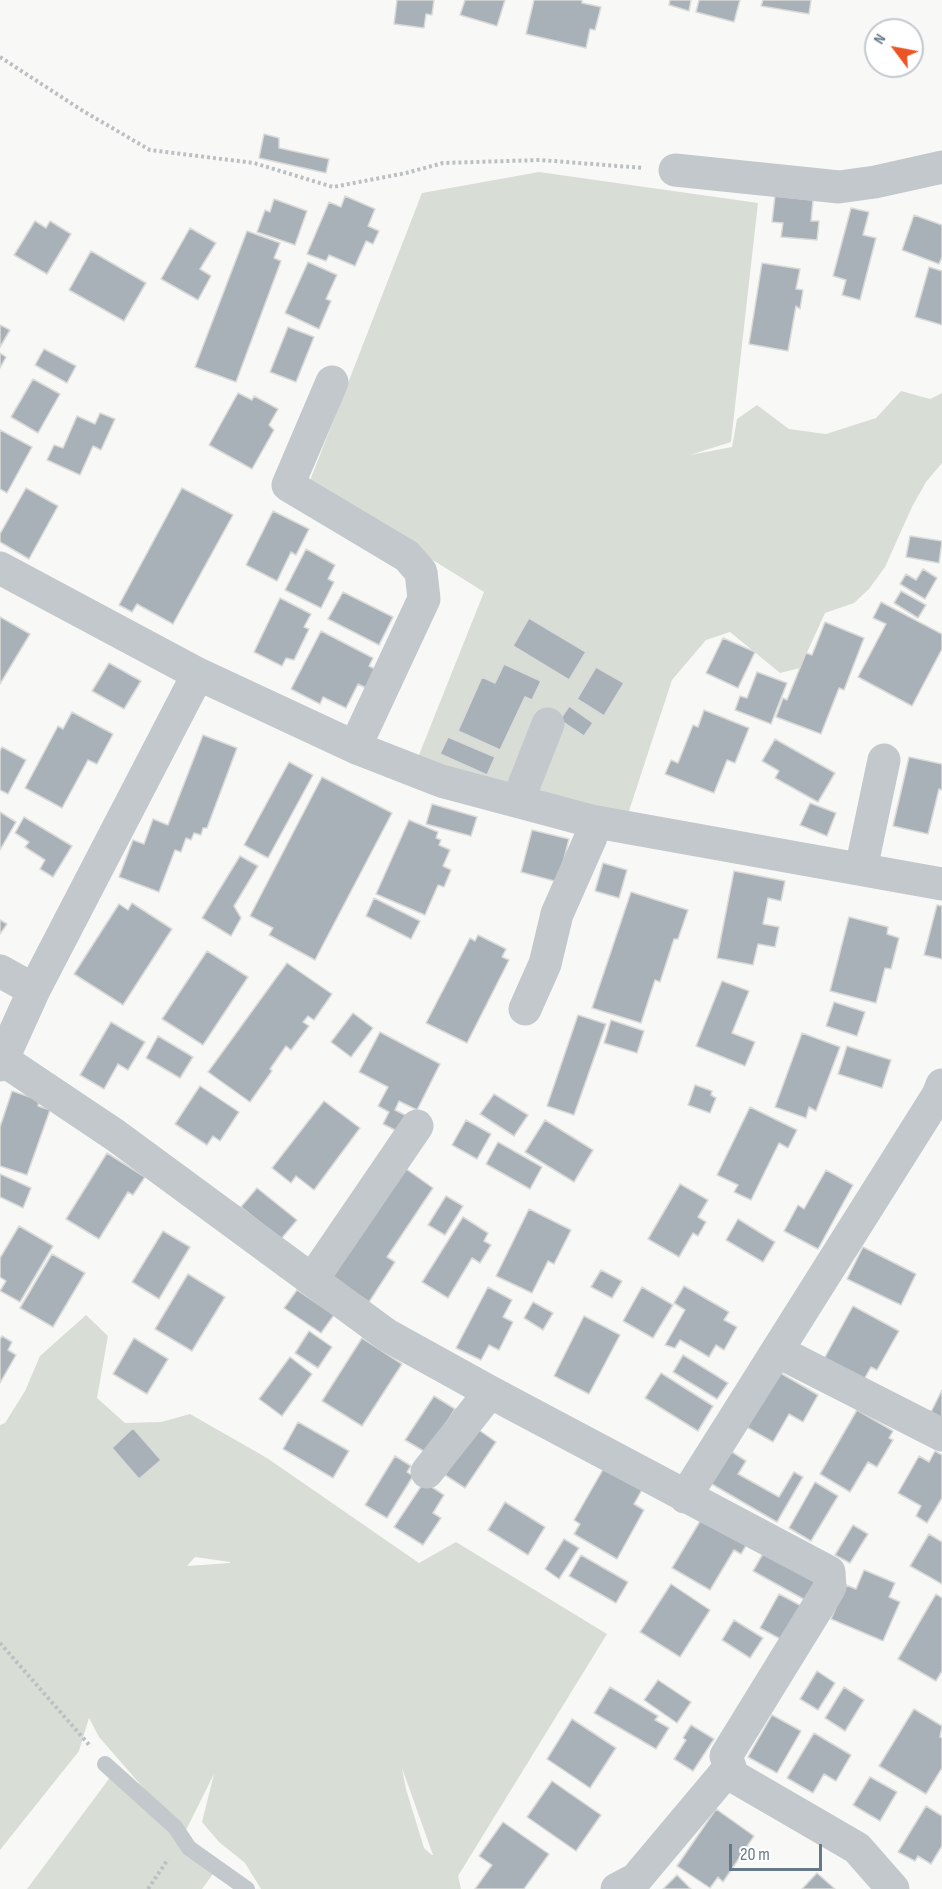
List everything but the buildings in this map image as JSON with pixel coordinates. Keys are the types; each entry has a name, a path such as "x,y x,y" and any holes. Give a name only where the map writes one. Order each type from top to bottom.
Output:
{"street":[{"path":"675,170 839,187 875,182 942,167"},
{"path":"332,382 288,485 407,556 421,572 424,599 355,747"},
{"path":"0,567 198,674 355,747 441,781 591,821 942,884"},
{"path":"198,674 34,990 1,1064 115,1135 387,1335 685,1497 829,1572 830,1587 726,1756 734,1776 857,1848 893,1889"},
{"path":"521,802 524,785 548,724"},
{"path":"861,869 884,760"},
{"path":"525,1009 545,964 557,914 591,837 591,821"},
{"path":"0,971 34,990"},
{"path":"685,1497 938,1095 942,1085"},
{"path":"312,1280 417,1126"},
{"path":"777,1351 942,1435"},
{"path":"427,1472 490,1392"},
{"path":"617,1889 636,1880 730,1767"}],"lane":[{"path":"105,1764 175,1827 189,1848 247,1889"}],"path":[{"path":"0,57 83,111 150,150 254,163 333,187 406,173 443,163 540,160 675,170"},
{"path":"0,1642 105,1764"},
{"path":"148,1889 182,1838"}],"shaded area":[{"path":"539,172 758,203 731,442 690,455 732,447 737,419 757,405 789,429 826,434 876,418 901,391 930,399 942,393 942,463 926,482 885,567 869,589 854,603 825,613 800,668 780,673 730,632 706,640 672,680 628,814 415,765 484,592 309,483 422,193"},
{"path":"86,1315 108,1336 97,1398 125,1423 161,1422 190,1414 267,1458 419,1563 456,1542 607,1634 458,1876 461,1889 261,1889 245,1863 219,1842 202,1822 214,1774 184,1834 221,1863 202,1889 27,1889 111,1776 181,1831 99,1737 89,1718 79,1751 0,1850 0,1425 5,1423 25,1391 40,1356","holes":["195,1557 230,1562 230,1563 187,1566","402,1768 433,1855 424,1848"]}]}
